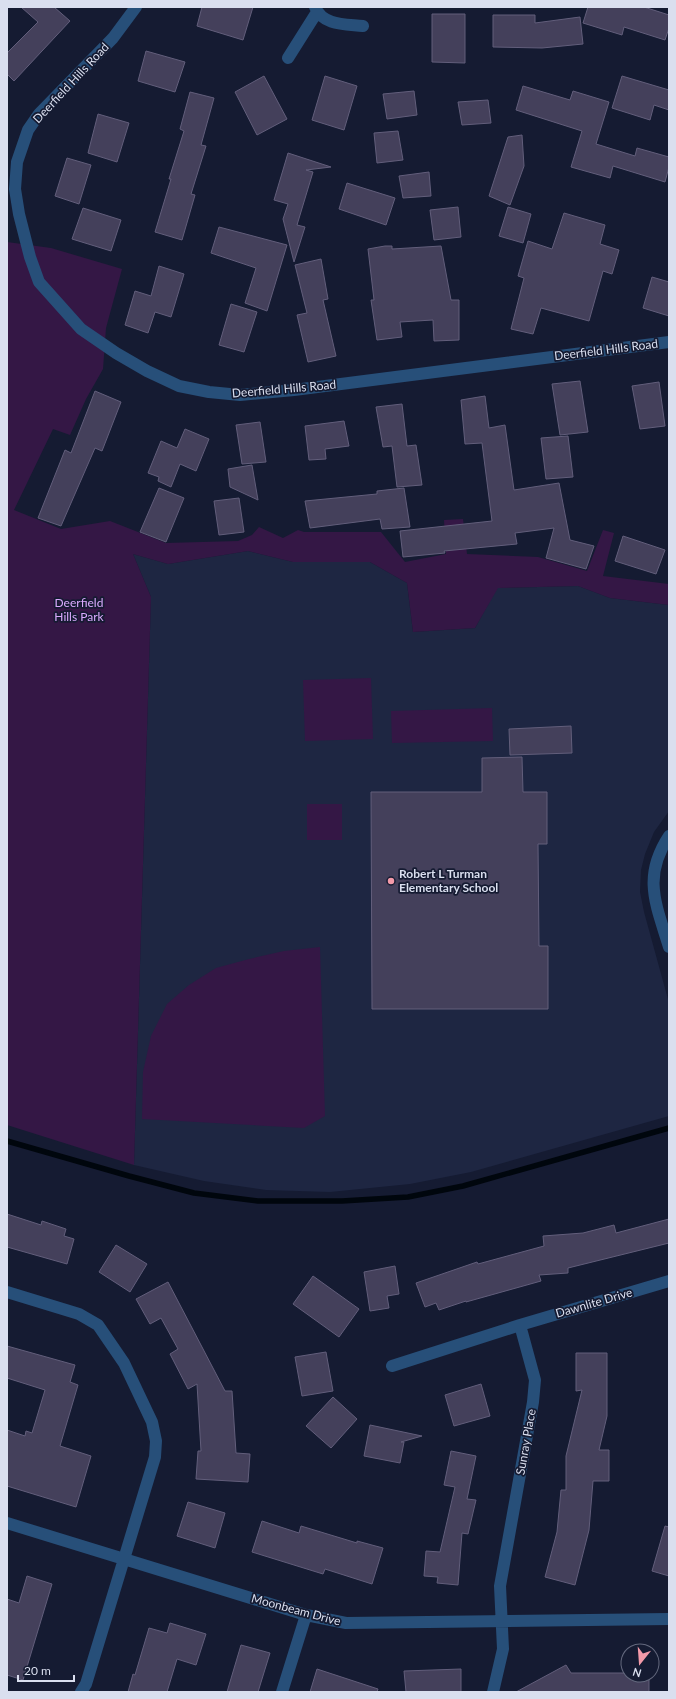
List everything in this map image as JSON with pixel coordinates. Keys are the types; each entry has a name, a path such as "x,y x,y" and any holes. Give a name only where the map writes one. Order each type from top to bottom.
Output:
{"street":[{"name":"Deerfield Hills Road","path":"136,7 113,38 40,114 28,130 17,162 15,189 18,214 30,257 39,282 82,329 116,353 147,371 179,386 209,392 240,395 294,390 669,342"},
{"path":"288,58 316,9 328,22 363,26"},
{"path":"669,836 661,848 655,864 653,878 655,900 669,947"},
{"name":"Dawnlite Drive","path":"520,1325 669,1281"},
{"path":"7,1292 79,1314 98,1325 124,1363 152,1422 156,1441 155,1458 86,1684 81,1692"},
{"path":"392,1366 520,1325"},
{"name":"Sunray Place","path":"492,1692 503,1650 500,1586 533,1402 535,1380 520,1325"},
{"name":"Moonbeam Drive","path":"7,1522 306,1615 346,1623 669,1619"},
{"path":"282,1692 306,1615"}],"shaded area":[{"name":"Robert L Turman Elementary School","path":"248,551 293,562 370,562 407,583 413,632 475,628 497,588 578,586 610,598 669,605 669,811 654,832 645,854 641,870 640,892 669,1003 669,1116 471,1172 410,1184 330,1192 266,1190 204,1181 134,1165 151,597 133,554 168,564"}],"green space":[{"name":"Deerfield Hills Park","path":"7,242 51,248 122,269 106,328 103,369 86,399 70,435 53,429 14,510 61,529 110,521 166,543 238,541 252,535 259,527 283,538 298,530 304,532 381,532 405,562 446,554 444,520 463,519 467,554 538,557 587,571 603,530 614,533 603,576 669,584 669,605 610,598 578,586 498,588 475,628 413,632 407,583 370,562 293,562 248,551 168,564 133,554 151,597 134,1165 7,1125"},
{"path":"371,678 373,739 305,741 303,680"},
{"path":"492,708 493,741 392,743 391,711"},
{"path":"307,804 342,804 342,840 307,840"},
{"path":"320,947 325,1116 304,1128 142,1119 143,1072 151,1036 167,1004 189,985 216,968 284,951"}],"building":[{"path":"21,7 54,7 70,21 14,81 7,74 7,53 38,22"},
{"path":"202,7 253,7 243,40 197,26"},
{"path":"588,7 644,7 669,15 669,28 665,40 624,27 622,35 583,23"},
{"path":"432,14 465,14 465,63 432,62"},
{"path":"493,15 535,15 535,23 580,17 583,44 542,48 493,47"},
{"path":"146,51 185,62 175,92 138,81"},
{"path":"264,76 287,119 257,135 235,92"},
{"path":"325,76 357,86 344,130 312,120"},
{"path":"622,76 669,90 669,110 654,105 650,120 612,108"},
{"path":"523,86 570,100 573,91 609,102 596,144 635,156 637,148 669,157 669,167 665,182 613,166 610,178 571,167 582,131 516,110"},
{"path":"414,91 417,115 387,119 383,94"},
{"path":"190,92 214,98 201,145 206,146 191,194 195,195 182,240 155,232 184,131 180,129"},
{"path":"488,100 491,123 462,125 458,102"},
{"path":"98,114 129,123 117,162 88,153"},
{"path":"398,131 403,160 377,163 374,133"},
{"path":"522,135 524,166 510,205 489,196 508,137"},
{"path":"288,153 331,167 306,170 313,172 297,225 305,227 294,262 283,219 288,204 274,200"},
{"path":"67,158 91,165 79,204 55,196"},
{"path":"429,172 431,196 403,198 399,176"},
{"path":"347,183 395,198 386,225 339,209"},
{"path":"458,207 461,237 434,240 430,210"},
{"path":"508,207 531,214 523,243 499,236"},
{"path":"83,208 121,220 111,251 72,239"},
{"path":"564,213 605,225 600,244 619,250 612,274 603,271 589,321 541,308 533,334 511,329 524,278 518,276 528,241 552,249"},
{"path":"219,227 287,245 267,311 245,303 256,268 211,253"},
{"path":"392,246 392,249 441,246 451,300 459,300 459,340 434,341 433,320 400,322 402,337 377,340 371,300 374,300 368,249"},
{"path":"321,259 328,299 323,300 336,356 308,362 297,315 307,313 295,265"},
{"path":"159,266 184,274 171,317 155,312 148,333 125,325 135,291 151,296"},
{"path":"652,277 669,282 669,316 643,308"},
{"path":"231,304 257,312 244,352 219,345"},
{"path":"580,381 588,432 560,435 552,384"},
{"path":"659,382 665,426 640,429 632,386"},
{"path":"95,391 121,402 102,451 95,448 61,526 38,518 65,450 71,453"},
{"path":"485,396 489,428 505,425 514,490 559,483 570,540 594,546 586,569 546,558 554,528 515,533 517,544 444,551 445,553 403,557 400,531 492,521 482,443 465,444 461,400"},
{"path":"402,404 407,446 416,445 422,485 397,487 392,446 383,447 376,407"},
{"path":"344,421 349,446 325,449 326,459 309,460 305,426"},
{"path":"260,422 266,462 242,464 236,425"},
{"path":"185,429 209,439 196,471 180,464 171,487 158,481 159,477 148,473 161,441 177,448"},
{"path":"568,436 573,477 546,479 541,438"},
{"path":"252,465 258,500 230,487 228,469"},
{"path":"159,488 184,498 166,542 140,532"},
{"path":"404,488 410,527 382,529 380,519 310,528 305,501 377,494 377,491"},
{"path":"239,498 244,532 219,535 214,501"},
{"path":"623,536 665,550 656,574 615,561"},
{"path":"571,726 572,753 510,755 509,729"},
{"path":"522,757 523,792 547,792 547,844 538,844 539,946 548,946 548,1009 372,1009 371,792 482,792 482,758"},
{"path":"7,1214 41,1225 42,1221 66,1229 64,1236 74,1239 67,1264 7,1247"},
{"path":"669,1219 669,1243 568,1268 568,1273 539,1275 541,1281 466,1301 439,1310 436,1303 425,1307 416,1283 477,1262 478,1264 544,1246 543,1236 583,1233 614,1225 616,1233"},
{"path":"116,1245 147,1264 130,1292 99,1272"},
{"path":"395,1266 399,1294 387,1296 389,1308 370,1311 364,1272"},
{"path":"313,1276 359,1309 339,1337 293,1304"},
{"path":"168,1282 225,1391 232,1391 236,1453 250,1454 248,1482 196,1479 198,1451 201,1451 197,1384 188,1389 170,1354 178,1349 161,1318 150,1324 136,1299"},
{"path":"7,1346 75,1365 70,1382 78,1385 60,1446 91,1456 76,1507 7,1486 7,1430 25,1436 26,1431 32,1433 45,1390 7,1378"},
{"path":"326,1352 333,1391 302,1396 295,1357"},
{"path":"576,1353 607,1353 607,1416 599,1450 609,1450 609,1481 593,1481 589,1530 575,1585 545,1577 557,1532 561,1490 566,1490 566,1456 582,1390 576,1391"},
{"path":"481,1384 490,1416 454,1426 445,1395"},
{"path":"333,1397 357,1419 331,1448 306,1426"},
{"path":"370,1425 422,1436 401,1442 404,1442 400,1463 364,1456"},
{"path":"451,1451 476,1456 467,1499 476,1500 468,1534 462,1533 458,1585 437,1583 438,1577 424,1576 426,1551 440,1552 455,1487 444,1485"},
{"path":"188,1502 225,1513 215,1548 177,1536"},
{"path":"262,1521 299,1533 301,1526 357,1543 357,1541 383,1548 372,1584 325,1569 323,1574 252,1552"},
{"path":"665,1526 669,1527 669,1576 652,1571"},
{"path":"27,1576 52,1584 23,1680 7,1675 7,1599 19,1603"},
{"path":"170,1623 206,1634 196,1665 177,1659 167,1692 128,1692 133,1674 135,1675 149,1628 167,1633"},
{"path":"241,1645 270,1653 258,1692 227,1692"},
{"path":"566,1665 571,1673 620,1673 620,1683 649,1683 649,1692 516,1692"},
{"path":"317,1669 378,1689 377,1692 310,1692"},
{"path":"461,1669 461,1692 406,1692 404,1671"}],"waterway":[{"path":"7,1141 194,1193 258,1201 342,1201 408,1197 463,1186 669,1128"}],"place":[{"name":"Robert L Turman Elementary School","path":"391,881"}]}
